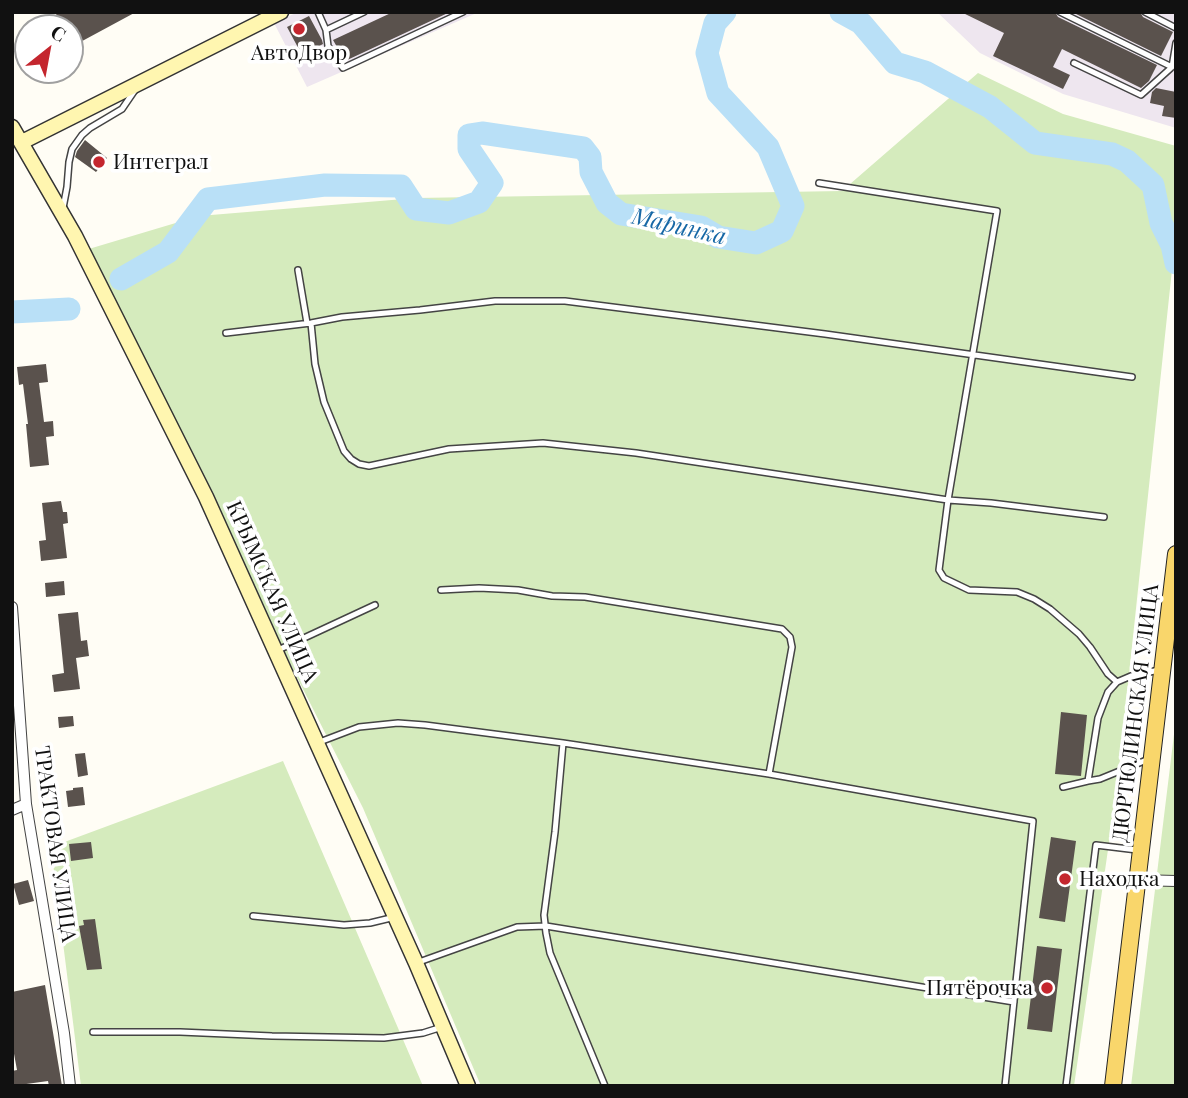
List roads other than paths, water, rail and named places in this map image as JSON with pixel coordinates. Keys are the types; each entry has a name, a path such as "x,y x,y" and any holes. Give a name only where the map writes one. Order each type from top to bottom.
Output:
{"main road":[{"path":"22,142 282,12"},
{"name":"КРЫМСКАЯ УЛИЦА","path":"12,128 62,211 99,281 206,497 416,963 468,1086"},
{"name":"ДЮРТЮЛИНСКАЯ УЛИЦА","path":"1113,1086 1176,554"}],"street":[{"name":"ТРАКТОВАЯ УЛИЦА","path":"12,607 26,804 64,1032 70,1086"},
{"path":"12,810 26,804"},
{"path":"1138,880 1176,881"}],"lane":[{"path":"318,12 326,30 328,46 344,68 463,12"},
{"path":"326,30 364,12"},
{"path":"1060,12 1172,67"},
{"path":"1145,12 1176,27"},
{"path":"1074,63 1141,95 1172,67 1176,43"},
{"path":"62,211 72,149 90,128 122,109 139,84"},
{"path":"819,183 997,211 948,500 939,570 944,578 969,590 1017,592 1034,598 1079,634 1117,682"},
{"path":"298,270 324,402 344,451 351,460 359,464 369,466 459,448 543,443 649,455 948,500 1104,517"},
{"path":"226,333 342,317 495,301 565,301 1132,377"},
{"path":"441,590 479,588 585,597 782,629 790,637 792,648 769,774"},
{"path":"276,651 375,605"},
{"path":"1088,781 1098,718 1108,692 1117,682 1146,672 1162,670"},
{"path":"317,743 359,727 398,723 563,743 769,774 1033,821 1005,1086"},
{"path":"563,743 544,915 550,953 605,1086"},
{"path":"1063,787 1100,779 1152,758"},
{"path":"1066,1086 1096,845 1141,850"},
{"path":"253,916 344,925 395,917"},
{"path":"416,963 517,927 546,926 1014,1003"},
{"path":"93,1032 384,1038 423,1033 443,1027"}],"waterway":[{"name":"Маринка","path":"121,279 168,252 208,199 325,185 401,186 416,209 449,213 479,202 492,183 469,149 469,135 482,133 583,148 590,157 591,172 607,203 621,214 701,227 718,237 756,243 782,231 793,206 768,147 718,93 707,53 715,23 725,12"},
{"name":"Маринка","path":"841,12 861,23 895,63 925,72 990,107 1035,143 1112,154 1127,161 1153,185 1161,223 1172,245 1176,263"},
{"name":"Маринка","path":"12,312 69,309"}],"place":[{"name":"АвтоДвор","path":"299,29"},
{"name":"Интеграл","path":"99,162"},
{"name":"Находка","path":"1065,879"},
{"name":"Пятёрочка","path":"1047,988"}]}
